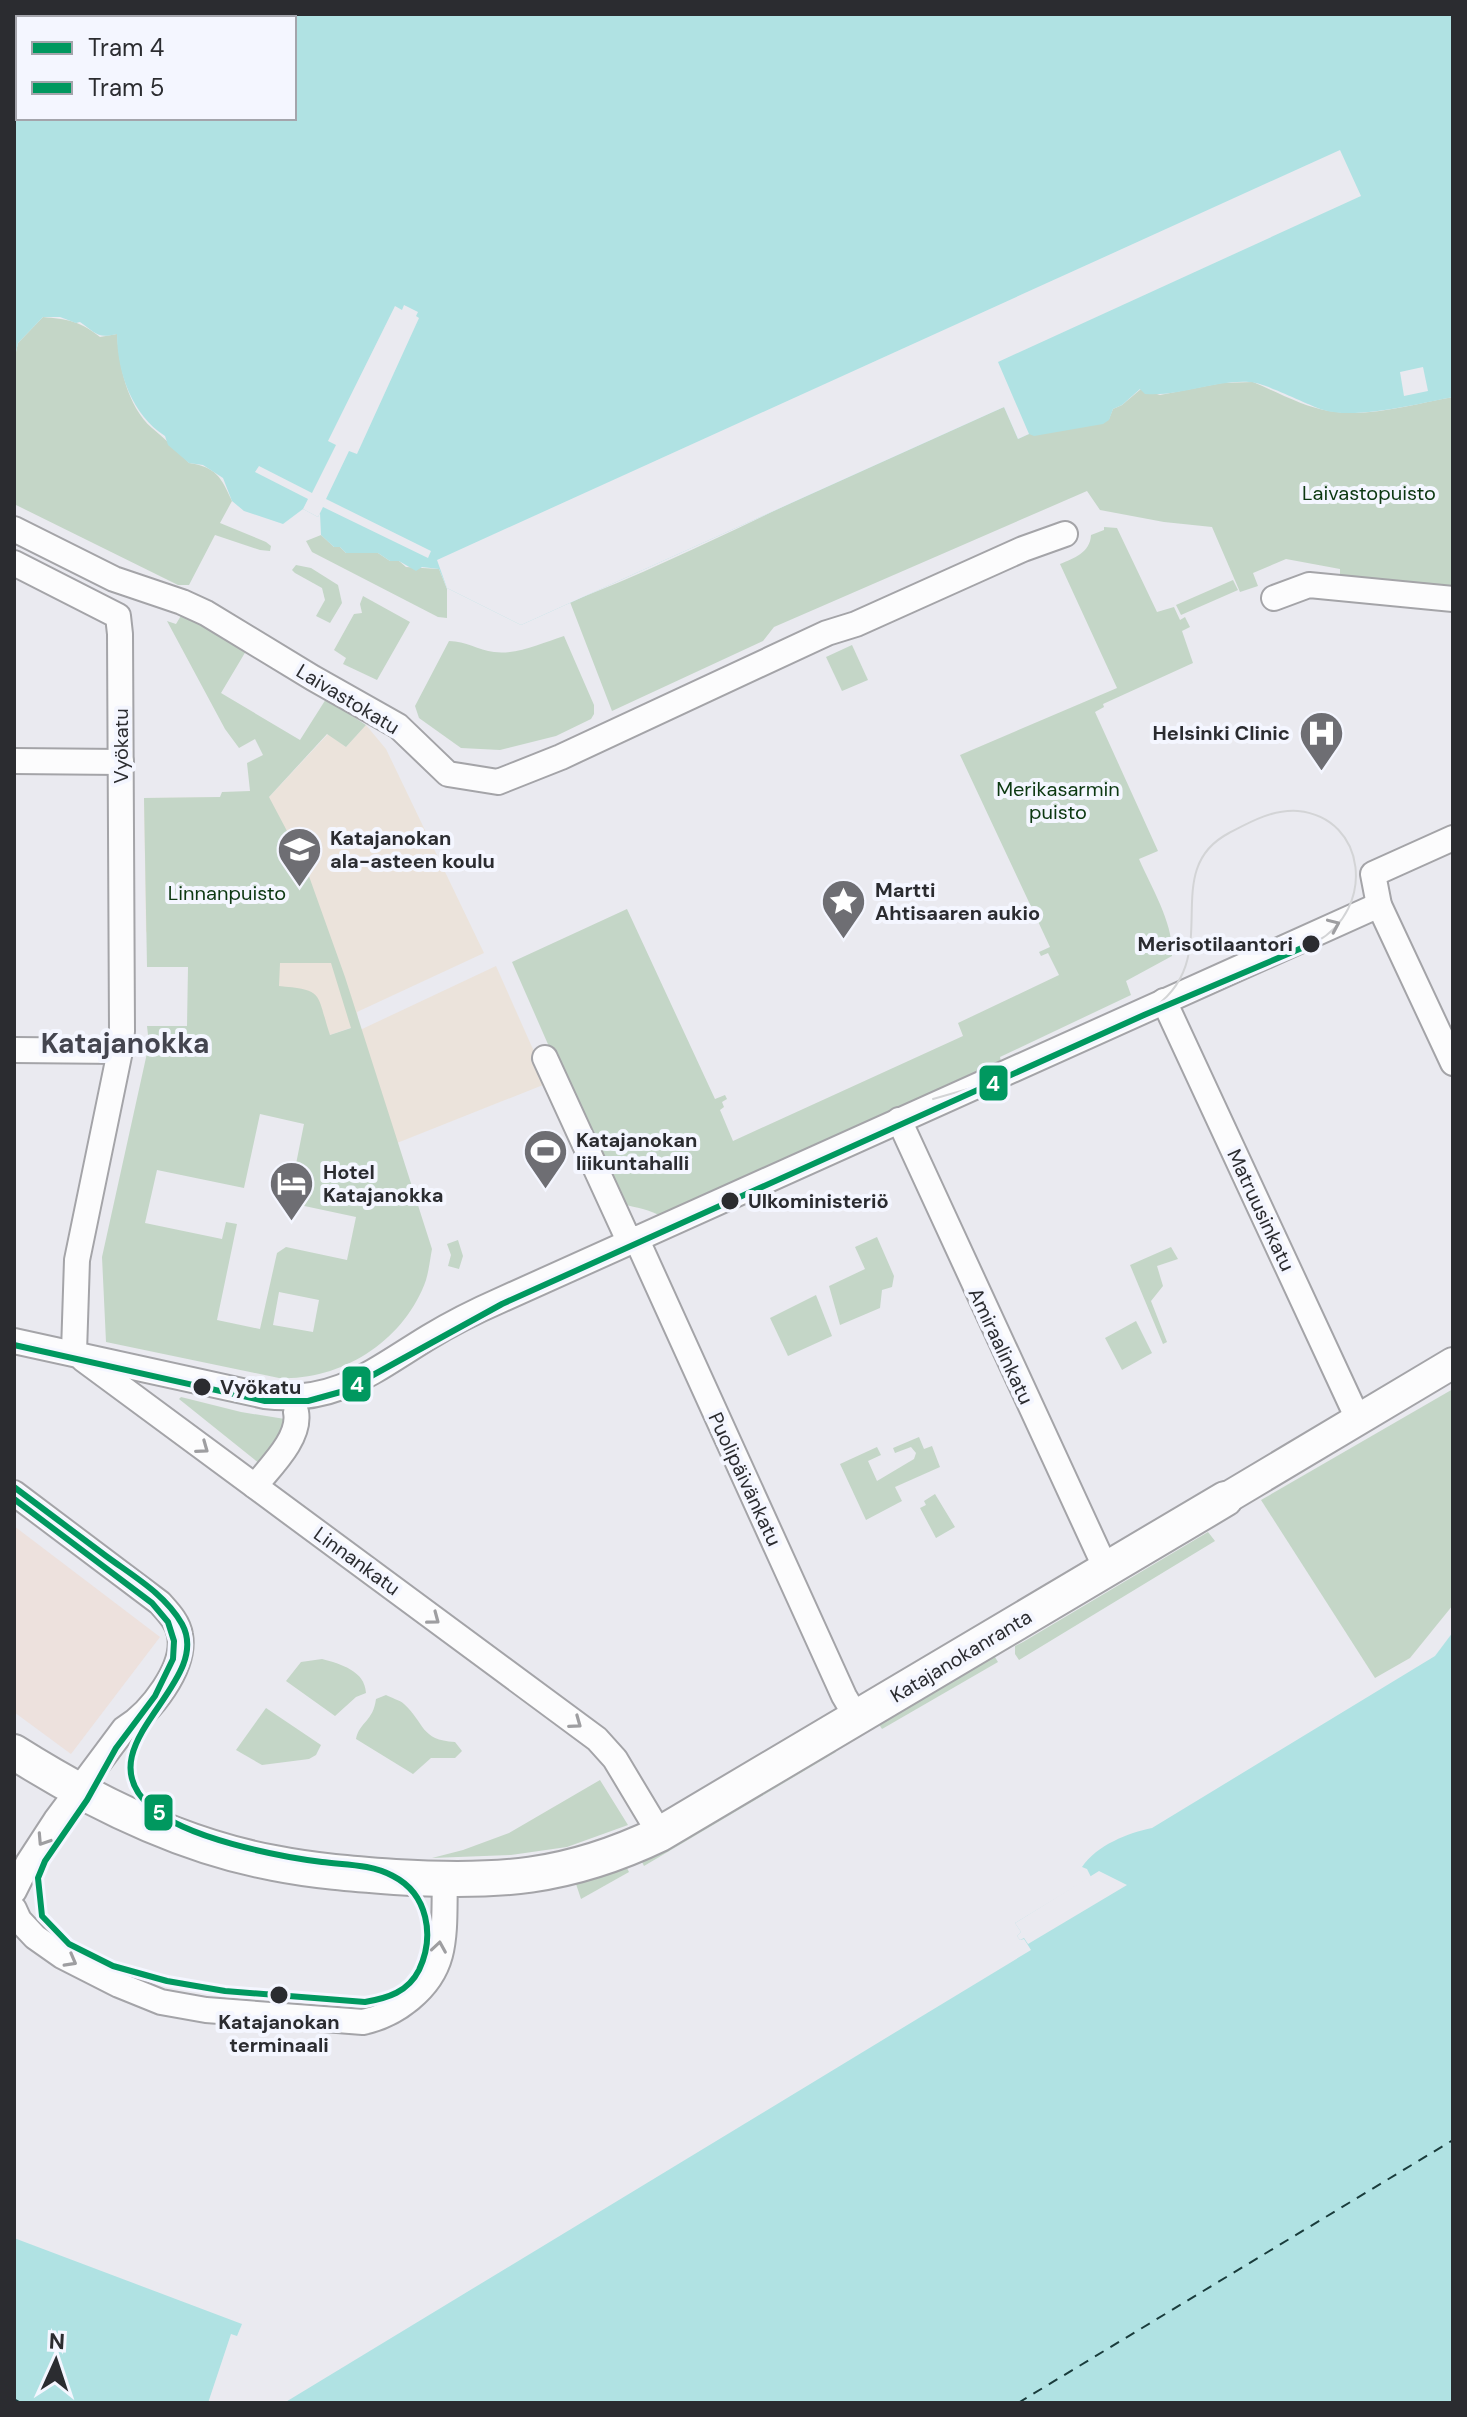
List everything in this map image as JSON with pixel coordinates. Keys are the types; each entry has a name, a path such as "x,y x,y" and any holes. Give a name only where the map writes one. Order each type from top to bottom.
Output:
{"main road":[{"name":"Katajanokanranta","path":"14,1752 79,1792 204,1845 262,1861 314,1870 445,1880 485,1880 563,1869 613,1855 660,1834 1225,1499"}],"street":[{"name":"Laivastokatu","path":"14,529 114,579 206,613 398,726 448,774 498,782 561,757 827,633 856,624 1023,549 1065,534"},
{"name":"Vyökatu","path":"14,563 118,616 120,1051 77,1260 74,1352"},
{"path":"1274,598 1309,585 1453,599"},
{"path":"14,761 121,762"},
{"path":"1453,838 1373,874 1379,905 1453,1063"},
{"path":"74,1352 265,1396 316,1396 361,1380 467,1316 1379,905"},
{"name":"Matruusinkatu","path":"1164,1001 1358,1419"},
{"path":"14,1050 120,1051"},
{"name":"Puolipäivänkatu","path":"545,1058 857,1718"},
{"name":"Amiraalinkatu","path":"899,1120 1106,1569"},
{"name":"Linnankatu","path":"14,1341 74,1352 597,1739 615,1759 660,1834"},
{"name":"Katajanokanranta","path":"1225,1499 1453,1363"},
{"path":"255,1486 293,1436 298,1421 296,1412"},
{"path":"14,1493 160,1603 176,1622 181,1644 180,1657 172,1674 140,1719 124,1729 35,1852 14,1891"},
{"path":"14,1909 19,1920 35,1937 62,1956 161,2002 206,2010 363,2022 381,2018 404,2004 434,1969 440,1954 445,1880"}],"shaded area":[{"name":"Katajanokan ala-asteen koulu","path":"366,725 386,749 484,953 357,1012 359,1025 330,1035 146,932 144,798 269,797 328,734 346,747"},
{"path":"496,966 548,1083 397,1143 360,1030"},
{"path":"14,1526 160,1637 71,1754 14,1712"}],"green space":[{"path":"43,317 73,322 100,337 117,334 126,384 143,419 189,463 212,470 221,479 232,501 220,523 266,542 271,546 270,551 215,535 189,585 178,585 14,504 14,361 18,343"},
{"name":"Laivastopuisto","path":"1253,382 1310,406 1344,413 1391,409 1453,397 1453,588 1340,578 1340,569 1286,559 1253,573 1258,586 1240,592 1212,527 1100,510 1087,491 774,627 763,641 612,711 570,602 680,556 949,429 1004,407 1029,434 1109,419 1113,409 1141,389 1160,395 1222,383"},
{"name":"Merikasarmin puisto","path":"1104,527 1117,528 1157,612 1174,607 1180,620 1185,617 1190,627 1182,631 1193,663 1103,704 1104,707 1095,712 1158,851 1139,859 1166,919 1172,956 1126,981 1131,995 1000,1057 1001,1061 659,1215 617,1202 512,962 627,909 715,1099 725,1095 727,1099 722,1102 724,1107 720,1110 733,1141 963,1036 958,1023 1059,975 1048,953 1041,956 1039,952 1050,947 960,755 1117,688 1060,564 1080,554 1088,546 1091,535 1104,530"},
{"path":"321,535 346,553 378,553 406,567 439,569 447,589 447,618 438,617 312,552 306,541"},
{"path":"296,565 311,568 338,585 342,603 330,623 316,616 325,600 322,588 295,573 292,570"},
{"path":"1233,580 1238,590 1181,615 1176,605"},
{"path":"363,596 410,622 377,680 343,664 346,658 334,650 354,614 362,613 360,604"},
{"name":"Linnanpuisto","path":"182,614 246,651 221,693 300,740 326,699 366,725 346,747 327,734 269,797 305,865 345,977 432,1249 426,1280 416,1302 387,1338 348,1364 303,1377 279,1378 106,1342 102,1257 149,1044 147,1026 187,1026 188,967 147,967 144,798 220,797 222,792 250,791 247,763 263,755 255,739 239,748 225,729 167,621 176,624","holes":["280,963 331,963 351,1028 330,1035 320,1002 312,992 279,986","260,1114 304,1124 290,1194 295,1204 356,1217 347,1260 286,1247 277,1253 260,1329 217,1320 237,1224 226,1222 222,1239 145,1223 157,1170 244,1188","279,1292 319,1300 313,1332 273,1325"]},
{"path":"564,636 594,705 591,719 556,736 500,750 461,748 419,718 415,706 449,641 488,651 512,652"},
{"path":"852,645 868,680 842,691 826,657"},
{"path":"877,1237 894,1276 892,1287 882,1290 880,1308 840,1325 829,1286 865,1269 855,1247"},
{"path":"458,1240 463,1256 459,1269 448,1266 451,1255 447,1244"},
{"path":"1171,1247 1178,1259 1157,1266 1163,1286 1151,1301 1167,1342 1163,1344 1130,1265"},
{"path":"816,1295 832,1336 788,1356 770,1318"},
{"path":"1136,1321 1152,1353 1122,1370 1105,1338"},
{"path":"1453,1389 1453,1605 1410,1658 1375,1678 1261,1500"},
{"path":"179,1399 241,1412 291,1420 260,1464"},
{"path":"919,1437 924,1449 932,1446 940,1467 895,1487 902,1501 866,1520 840,1464 877,1447 881,1455 868,1461 877,1481 914,1459 916,1453 911,1447 895,1453 893,1448"},
{"path":"935,1494 955,1527 936,1538 920,1508"},
{"path":"1208,1532 1215,1541 1019,1660 1015,1654 1015,1646"},
{"path":"990,1649 998,1662 882,1729 874,1717"},
{"path":"322,1659 351,1670 365,1685 366,1693 356,1697 335,1716 286,1681 301,1662"},
{"path":"386,1695 404,1704 429,1734 455,1742 462,1751 455,1758 431,1758 413,1774 356,1739 376,1699"},
{"path":"266,1708 321,1745 316,1755 309,1759 262,1765 236,1750"},
{"path":"834,1747 836,1752 644,1866 640,1858"},
{"path":"600,1780 628,1825 567,1847 511,1855 432,1858 509,1833"},
{"path":"625,1864 629,1872 581,1899 576,1884 579,1880"}],"water":[{"path":"14,14 1453,14 1453,397 1388,410 1337,413 1249,382 1223,383 1158,394 1145,394 1140,389 1113,409 1109,420 1103,424 1034,436 1029,434 1018,439 1004,407 521,625 447,588 439,569 422,567 416,571 378,553 346,553 340,547 334,547 321,535 320,513 318,517 303,509 283,524 244,511 232,501 223,478 203,465 189,463 168,445 165,436 135,405 123,377 117,334 101,335 80,322 43,317 18,343 14,361"},
{"path":"1453,1632 1453,2403 284,2403 1031,1950 1024,1939 1020,1940 1017,1936 1021,1932 1015,1923 1091,1877 1082,1867 1096,1852 1123,1837 1152,1828 1435,1656"},
{"path":"14,2238 242,2324 237,2336 231,2334 208,2403 14,2403"}],"pier":[{"path":"1340,150 1361,196 998,362 1029,434 1018,439 1004,407 521,625 447,588 437,560"},
{"path":"404,305 418,312 416,316 419,318 357,454 349,451 326,499 431,551 428,558 323,507 318,517 303,509 308,499 255,472 259,466 312,493 336,445 328,441 395,306 402,310"},
{"path":"1423,367 1428,391 1404,396 1400,372"},
{"path":"1099,1871 1127,1885 1028,1944 1024,1938 1020,1940 1017,1936 1021,1932 1015,1923"}],"ferry route":[{"path":"1018,2403 1453,2140"},
{"path":"14,2399 21,2403"}],"tram line":[{"path":"933,1099 989,1083 1149,1011 1173,990 1185,967 1197,870 1208,850 1229,833 1262,817 1289,811 1321,817 1338,830 1350,847 1355,867 1355,888 1348,909 1335,927 1316,942"},
{"name":"4","path":"14,1345 265,1401 308,1401 344,1391 502,1304 1144,1015 1316,942"},
{"name":"5","path":"14,1487 148,1586 182,1624 187,1647 181,1669 139,1738 131,1761 134,1784 151,1807 186,1828 232,1844 303,1859 367,1867 385,1872 405,1884 421,1905 427,1944 419,1970 403,1989 365,2002 225,1991 167,1981 113,1966 69,1944 42,1916 38,1878 45,1861 87,1800 116,1748 155,1696 173,1659 174,1641 168,1622 152,1603 14,1499"}],"place":[{"name":"Helsinki Clinic","path":"1321,772"},
{"name":"Katajanokan ala-asteen koulu","path":"299,888"},
{"name":"Martti Ahtisaaren aukio","path":"844,941"},
{"name":"Merisotilaantori","path":"1311,944"},
{"name":"Katajanokan liikuntahalli","path":"545,1190"},
{"name":"Ulkoministeriö","path":"730,1201"},
{"name":"Hotel Katajanokka","path":"292,1222"},
{"name":"Vyökatu","path":"202,1387"},
{"name":"Katajanokan terminaali","path":"279,1995"}],"district":[{"name":"Katajanokka","path":"125,1043"}]}
